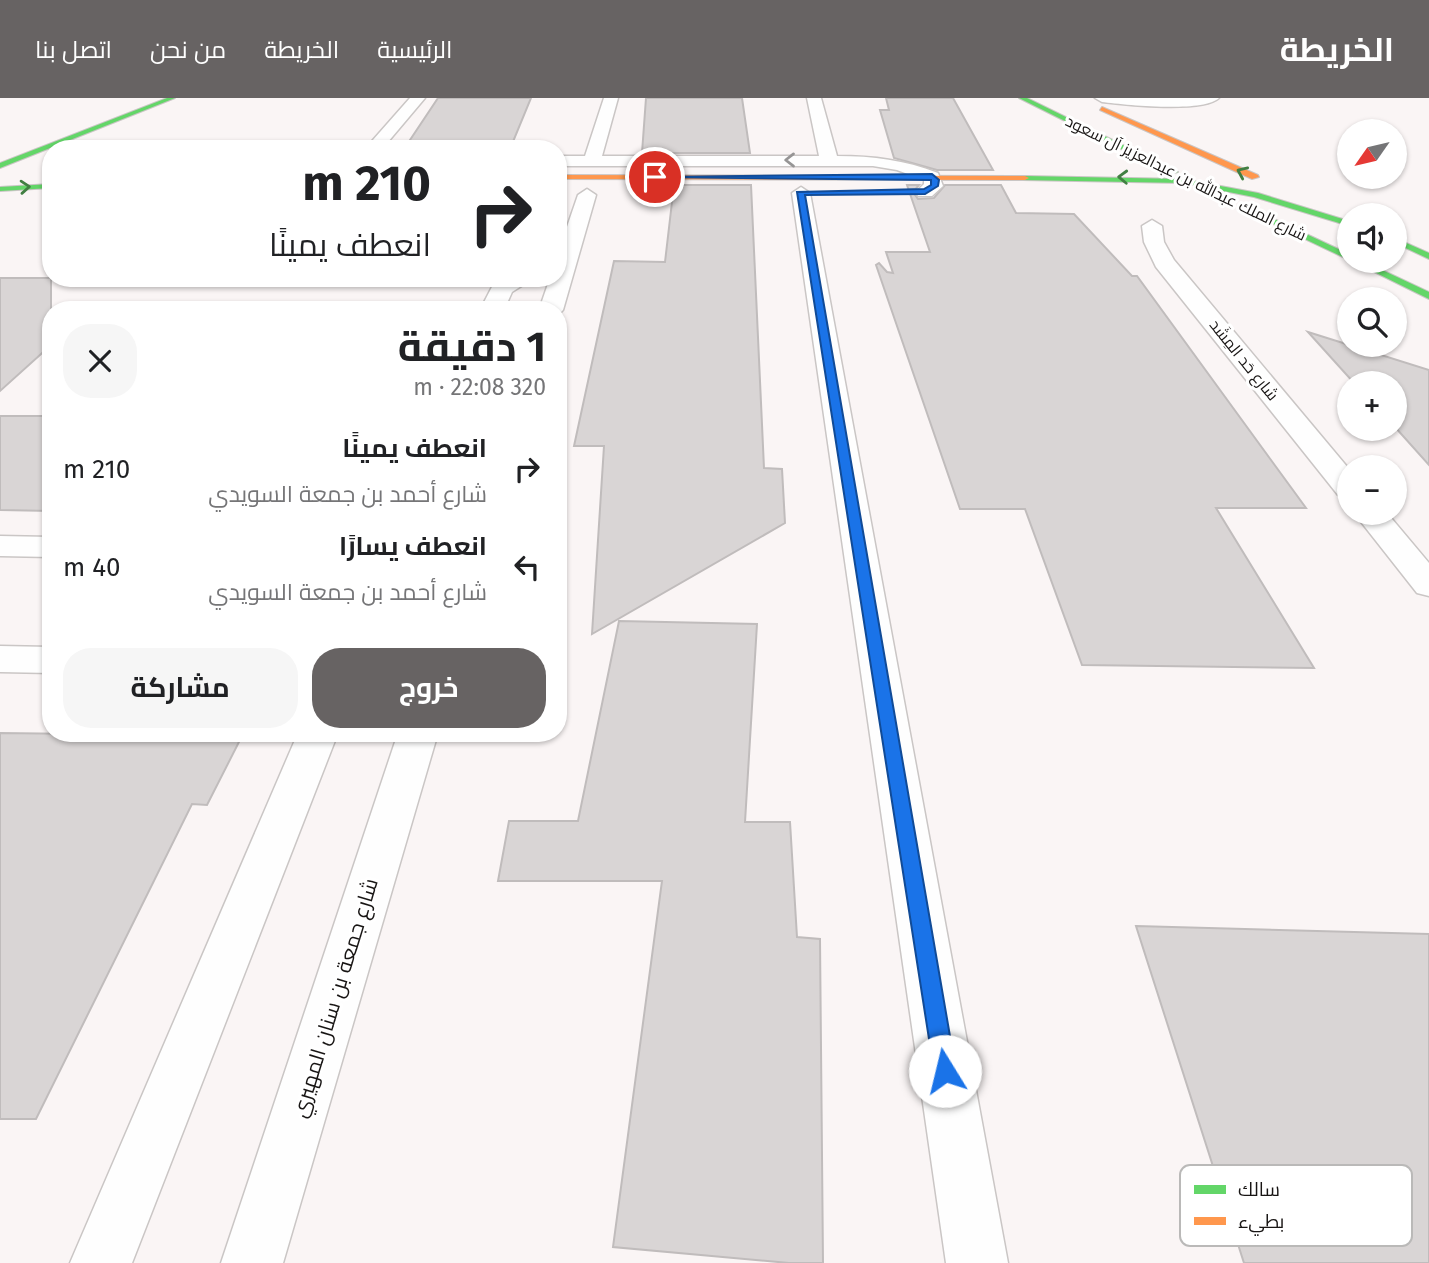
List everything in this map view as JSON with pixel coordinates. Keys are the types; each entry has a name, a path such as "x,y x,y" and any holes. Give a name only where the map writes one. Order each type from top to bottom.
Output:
{"main road":[{"path":"69,140 172,98"},
{"name":"شارع الملك عبدالله بن عبدالعزيز آل سعود","path":"1022,98 1337,251"},
{"name":"شارع الملك عبدالله بن عبدالعزيز آل سعود","path":"1094,100 1144,128 1337,216"},
{"path":"88,140 96,130"},
{"path":"1060,176 1095,159 1106,139"},
{"path":"0,166 42,150"},
{"path":"0,166 41,168"},
{"path":"640,194 801,192 1060,176 1192,180 1260,195 1337,218"},
{"path":"567,177 929,184 1138,197"},
{"path":"585,194 597,186 627,177"},
{"path":"0,189 42,187"},
{"path":"1251,219 1295,231"},
{"path":"1407,246 1429,256"},
{"path":"1381,273 1429,296"}],"street":[{"path":"381,140 418,98"},
{"path":"592,161 611,98"},
{"path":"814,98 829,160"},
{"path":"1094,100 1162,103 1212,98"},
{"path":"1144,128 1162,103"},
{"path":"567,161 829,160 887,163 914,168 929,184"},
{"path":"801,192 976,1263"},
{"path":"567,252 585,194"},
{"name":"شارع حَد المِشَد","path":"1152,226 1154,242 1164,261 1337,473"},
{"path":"1380,525 1429,585"},
{"path":"0,546 42,547"},
{"path":"0,659 42,660"},
{"path":"101,1263 314,742"},
{"name":"شارع جمعة بن سنان المهيري","path":"253,1263 415,742"}],"building":[{"path":"438,98 531,98 514,140 410,140"},
{"path":"646,98 742,98 750,153 642,153"},
{"path":"886,98 953,98 993,170 937,170 894,158 880,110 889,110"},
{"path":"674,185 751,185 764,468 782,469 785,523 592,634 604,446 574,446 614,261 665,262"},
{"path":"907,185 919,185 913,192 918,199 934,198 945,185 1001,185 1016,213 1074,214 1132,276 1137,276 1306,508 1216,508 1314,668 1082,665 1025,509 960,509 876,265 879,263 887,272 893,273 886,252 930,252"},
{"path":"0,278 42,278 42,287 51,287 51,301 42,301 42,353 0,391"},
{"path":"1308,332 1337,341 1337,357 1388,357 1429,370 1429,465 1407,440 1407,371 1343,371"},
{"path":"0,416 42,416 42,511 0,510"},
{"path":"619,621 757,624 745,822 790,822 797,937 820,939 823,1263 789,1263 613,1247 662,881 498,881 509,821 578,821"},
{"path":"0,733 42,734 42,742 239,742 207,805 192,804 36,1119 0,1119"},
{"path":"1136,926 1429,934 1429,1263 1244,1263 1239,1246 1412,1246 1412,1165 1213,1165"}],"traffic: fast":[{"path":"66,140 172,98"},
{"path":"1022,98 1174,172"},
{"path":"0,166 42,149"},
{"path":"1025,178 1183,181 1255,195 1337,220"},
{"path":"0,189 42,187"},
{"path":"1272,220 1337,251"},
{"path":"1407,246 1429,256"},
{"path":"1381,273 1429,296"}],"traffic: slow":[{"path":"1102,109 1255,177"},
{"path":"567,177 1025,178"}],"route":[{"path":"655,177 932,177 936,183 925,192 801,192 945,1071"}]}
